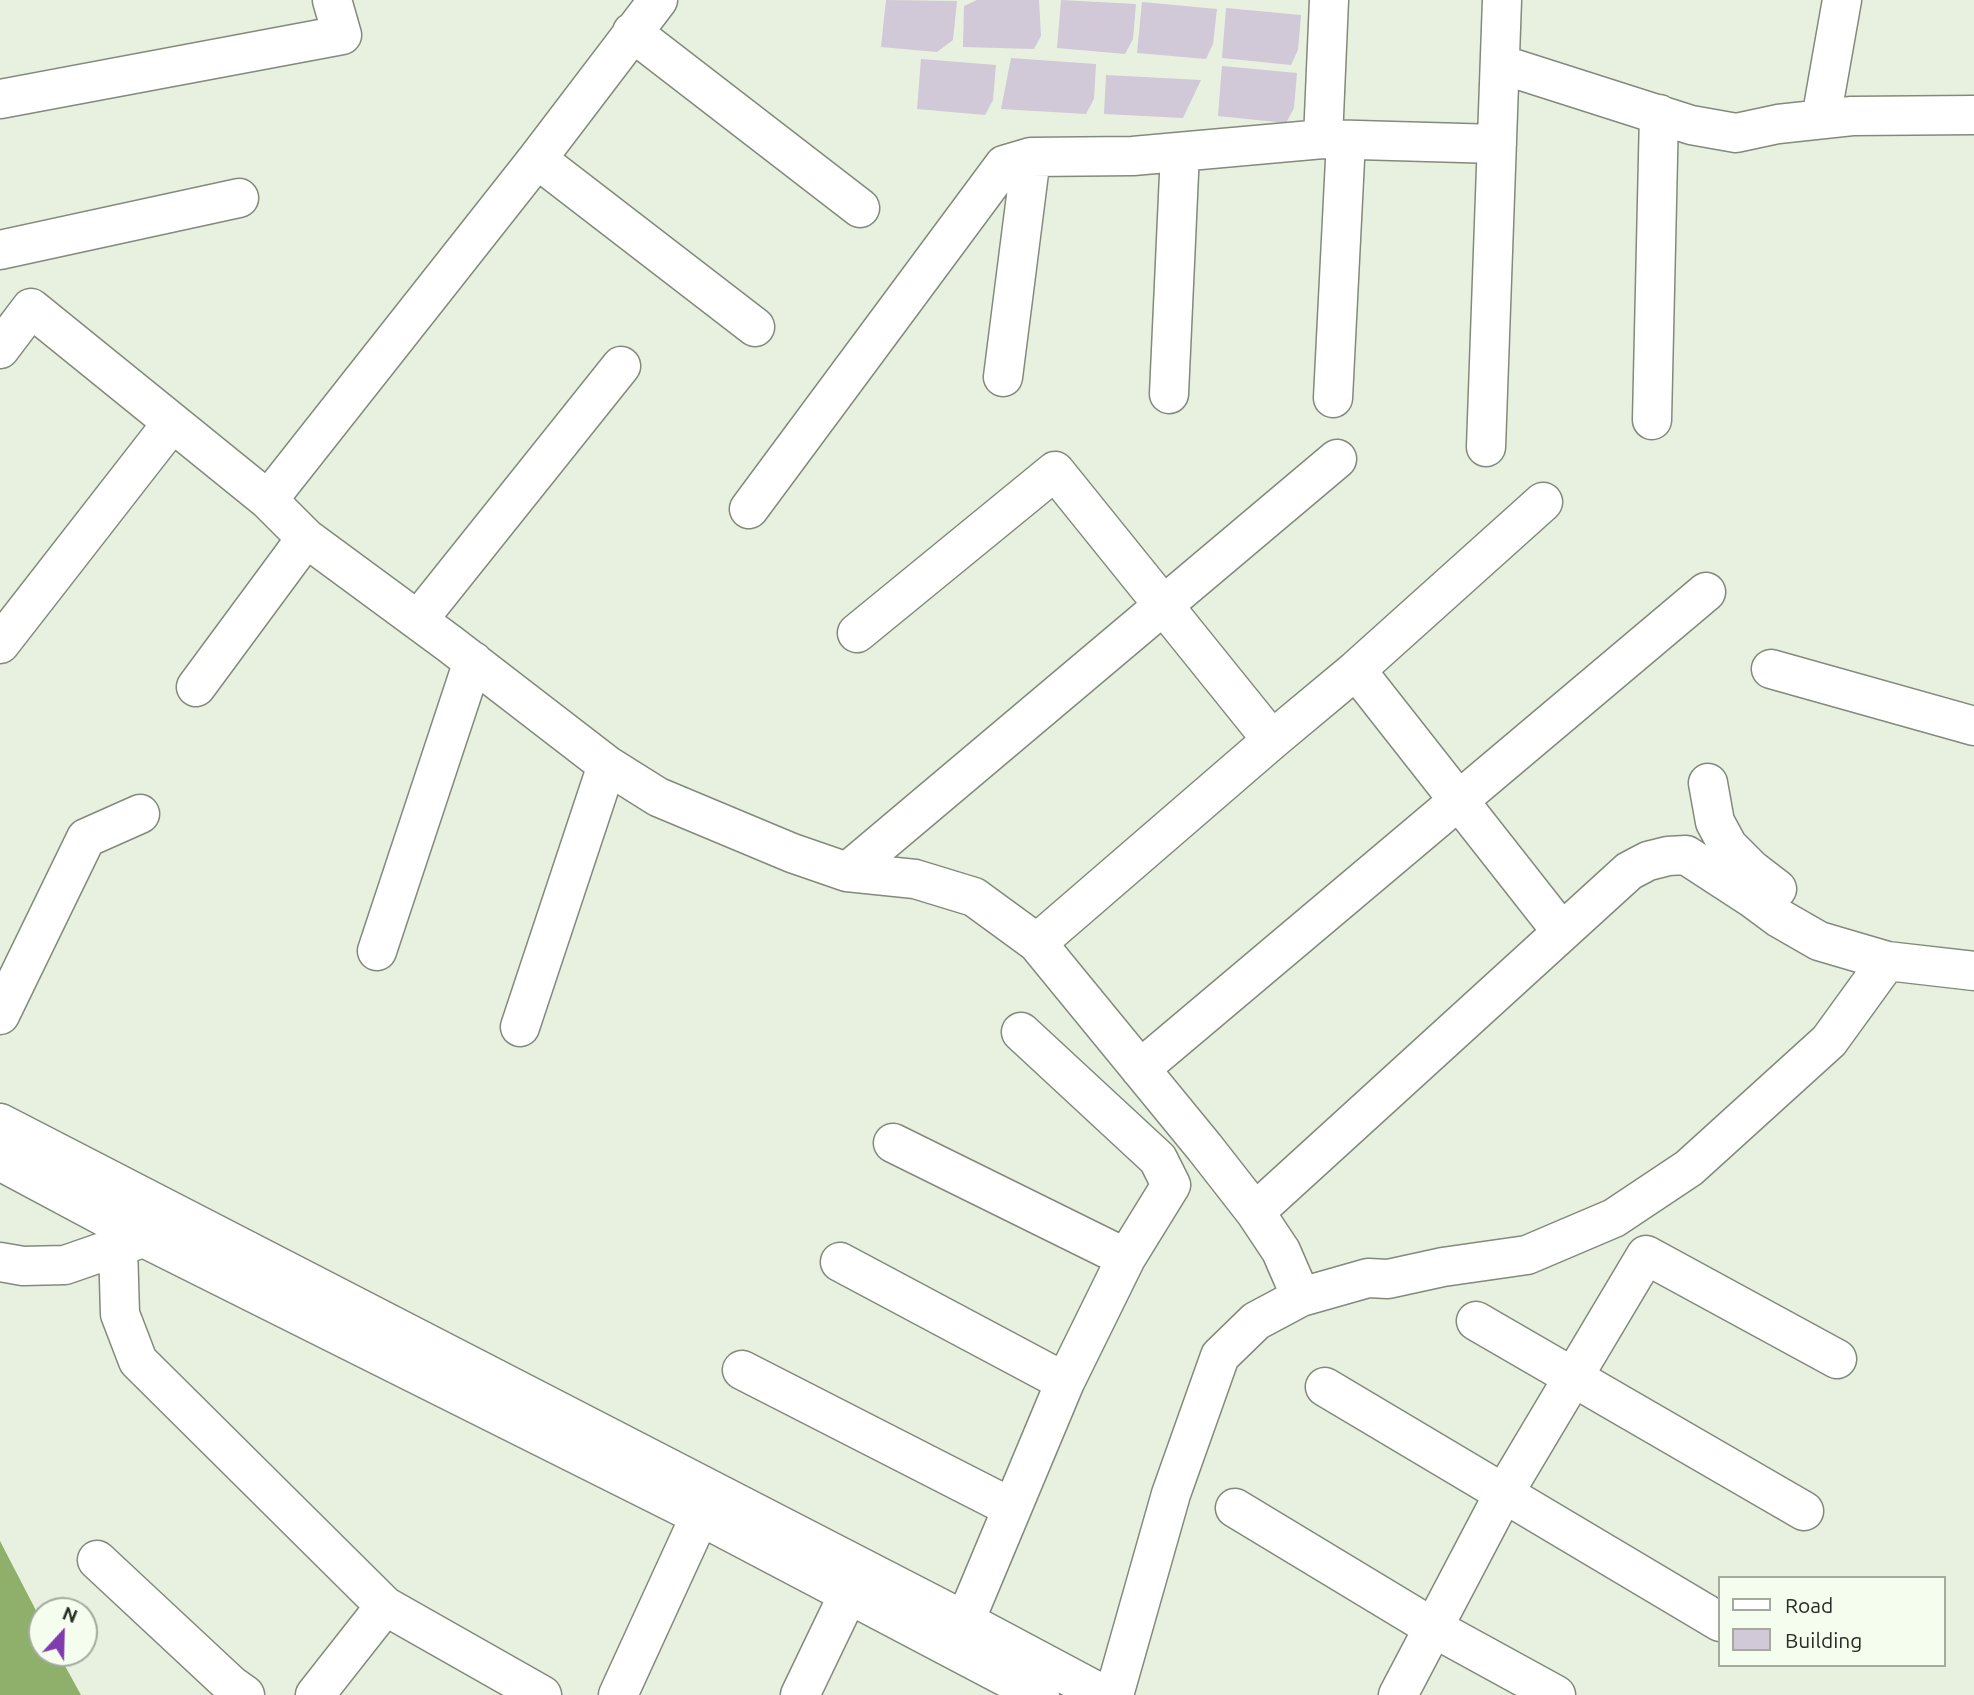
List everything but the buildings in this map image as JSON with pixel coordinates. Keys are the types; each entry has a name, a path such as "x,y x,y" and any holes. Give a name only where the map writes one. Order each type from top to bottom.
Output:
{"street":[{"path":"0,99 342,34 332,0"},
{"path":"268,500 537,159 658,0"},
{"path":"1329,0 1334,139 1333,398"},
{"path":"1486,447 1502,0"},
{"path":"1821,119 1842,0"},
{"path":"632,32 860,208"},
{"path":"1500,64 1691,125 1736,133 1821,119 1974,115"},
{"path":"1652,420 1659,114"},
{"path":"749,509 1004,165 1031,157 1133,156 1334,139 1497,144"},
{"path":"1169,394 1180,152"},
{"path":"1003,377 1031,157"},
{"path":"537,159 755,327"},
{"path":"0,250 239,198"},
{"path":"0,349 31,309 268,500 306,538 607,765 658,797 792,853 847,872 915,879 974,897 1037,943 1255,1212 1281,1251 1301,1297"},
{"path":"418,620 621,366"},
{"path":"0,644 172,423"},
{"path":"847,872 1337,459"},
{"path":"858,633 1055,471 1272,740"},
{"path":"1037,943 1356,670 1543,502"},
{"path":"196,687 306,538"},
{"path":"1140,1069 1706,592"},
{"path":"377,951 472,661"},
{"path":"1771,669 1974,726"},
{"path":"1356,670 1562,932"},
{"path":"520,1027 607,765"},
{"path":"1708,783 1715,822 1728,846 1777,890 1886,961"},
{"path":"0,1015 86,838 140,814"},
{"path":"1255,1212 1629,871 1648,861 1686,855 1779,918 1819,941 1886,961 1974,971"},
{"path":"1114,1695 1171,1494 1220,1356 1256,1321 1301,1297 1368,1278 1388,1279 1443,1267 1527,1255 1614,1218 1689,1168 1829,1041 1886,961"},
{"path":"965,1620 1065,1382 1126,1258 1171,1185 1158,1159 1021,1032"},
{"path":"0,1123 965,1620 1104,1695"},
{"path":"893,1143 1126,1258"},
{"path":"0,1161 131,1242 700,1516 1040,1695"},
{"path":"0,1262 23,1266 65,1265 131,1242"},
{"path":"131,1242 120,1314 138,1361 385,1606 542,1695"},
{"path":"1398,1695 1503,1495 1646,1255 1838,1359"},
{"path":"839,1262 1065,1382"},
{"path":"1476,1321 1804,1511"},
{"path":"742,1370 1012,1508"},
{"path":"1325,1387 1718,1621"},
{"path":"1235,1508 1432,1627 1556,1695"},
{"path":"618,1695 700,1516"},
{"path":"97,1560 244,1695"},
{"path":"800,1695 849,1593"},
{"path":"315,1695 385,1606"}],"shaded area":[{"path":"0,1541 29,1597 28,1667 66,1667 81,1695 0,1695"}]}
